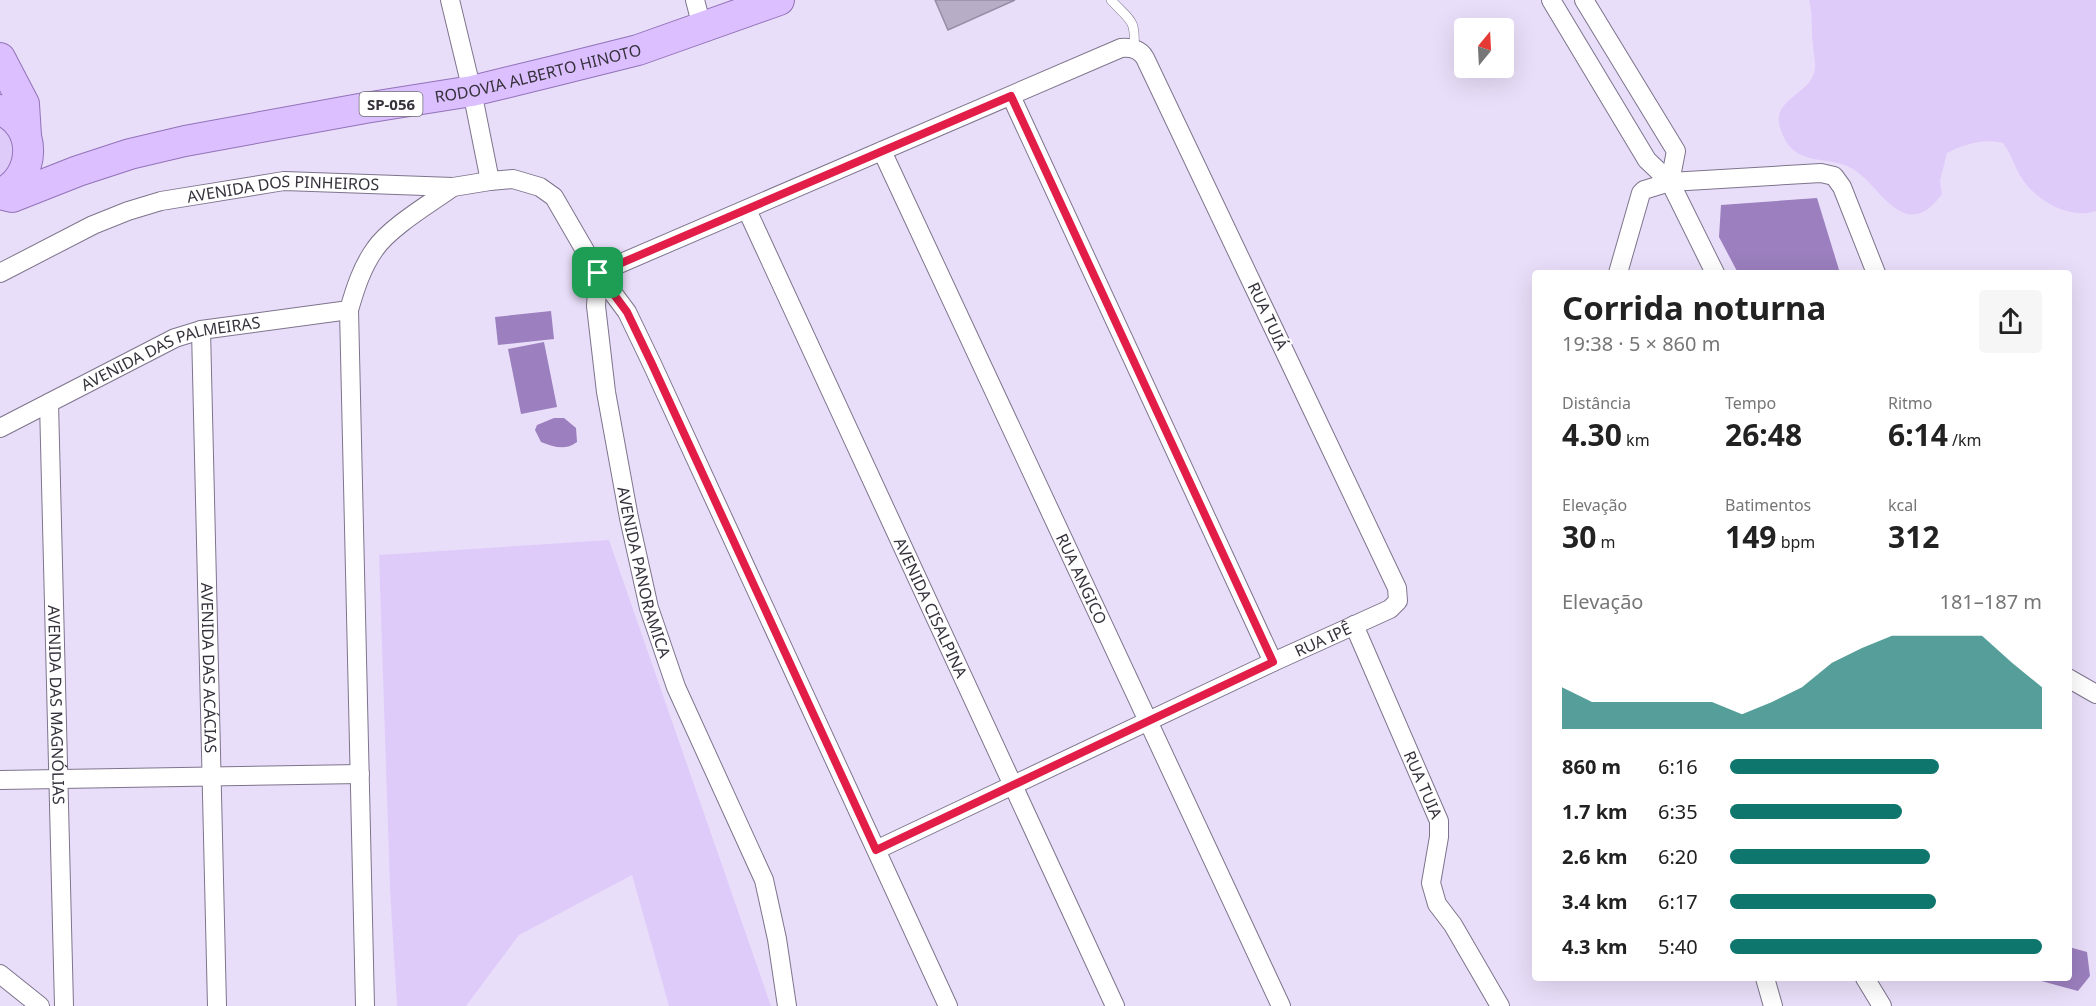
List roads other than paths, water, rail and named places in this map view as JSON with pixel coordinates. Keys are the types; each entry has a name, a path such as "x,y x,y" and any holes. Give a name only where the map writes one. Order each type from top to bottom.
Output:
{"main road":[{"name":"RODOVIA ALBERTO HINOTO","path":"0,194 12,197 78,171 130,154 185,141 472,91 638,50 699,14 779,0"},
{"path":"0,58 24,105 28,145 27,164 18,182 0,194"},
{"path":"0,110 13,118 20,126 28,145 64,171 78,171"}],"street":[{"path":"450,0 472,91 490,181 513,178 540,187 554,197 598,273 627,312 948,1006"},
{"path":"1551,0 1647,160 1670,182 1714,270"},
{"path":"1584,0 1676,151 1670,182"},
{"path":"598,273 1121,48 1134,49"},
{"name":"RUA TUIÁ","path":"1134,49 1143,53 1397,588"},
{"path":"1011,96 1273,662"},
{"name":"RUA ANGICO","path":"882,151 1281,1006"},
{"path":"1619,270 1641,193 1644,190 1670,182 1821,173 1834,176 1842,187 1875,270"},
{"name":"AVENIDA DOS PINHEIROS","path":"0,273 93,225 161,201 284,181 453,187 490,181"},
{"path":"365,1006 349,310 362,272 376,247 394,230 453,187"},
{"name":"AVENIDA CISALPINA","path":"747,210 1116,1006"},
{"name":"AVENIDA PANORAMICA","path":"598,273 596,306 606,392 629,518 649,608 676,687 764,880 777,939 787,1006"},
{"name":"AVENIDA DAS PALMEIRAS","path":"0,428 175,338 201,330 349,310"},
{"name":"AVENIDA DAS ACÁCIAS","path":"201,330 217,1006"},
{"name":"AVENIDA DAS MAGNÓLIAS","path":"49,403 64,1006"},
{"name":"RUA IPÊ","path":"876,850 1390,609 1398,601 1397,588"},
{"name":"RUA TUIA","path":"1354,625 1439,821 1439,837 1431,883 1437,904 1453,925 1500,1006"},
{"path":"2072,680 2096,694"},
{"path":"0,780 360,774"},
{"path":"0,974 40,1006"},
{"path":"1766,981 1773,1006"},
{"path":"1867,981 1882,1006"}],"lane":[{"path":"1111,0 1136,30 1134,49"}]}
